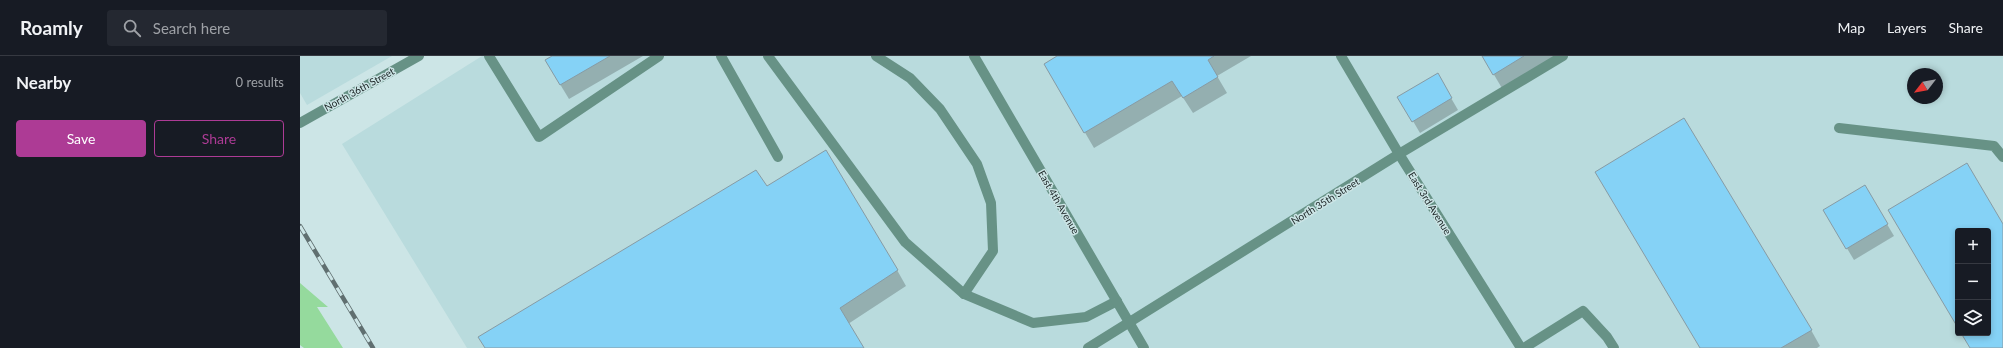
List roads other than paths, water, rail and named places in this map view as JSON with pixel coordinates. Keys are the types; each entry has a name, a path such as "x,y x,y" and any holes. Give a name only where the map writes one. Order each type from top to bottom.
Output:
{"street":[{"name":"North 36th Street","path":"300,123 419,56"},
{"path":"488,56 539,137 659,56"},
{"path":"721,56 778,157"},
{"path":"768,56 905,242 964,294 1034,323 1086,317 1117,301"},
{"path":"876,56 910,78 940,110 977,164 991,203 993,251 964,294"},
{"name":"East 4th Avenue","path":"974,56 1144,348"},
{"name":"East 3rd Avenue","path":"1341,56 1399,154 1522,348"},
{"name":"North 35th Street","path":"1088,348 1399,154 1563,56"},
{"path":"1839,128 1994,146 2003,157"},
{"path":"1522,348 1583,311 1607,337 1614,348"}],"railway":[{"path":"300,226 373,348"}]}
